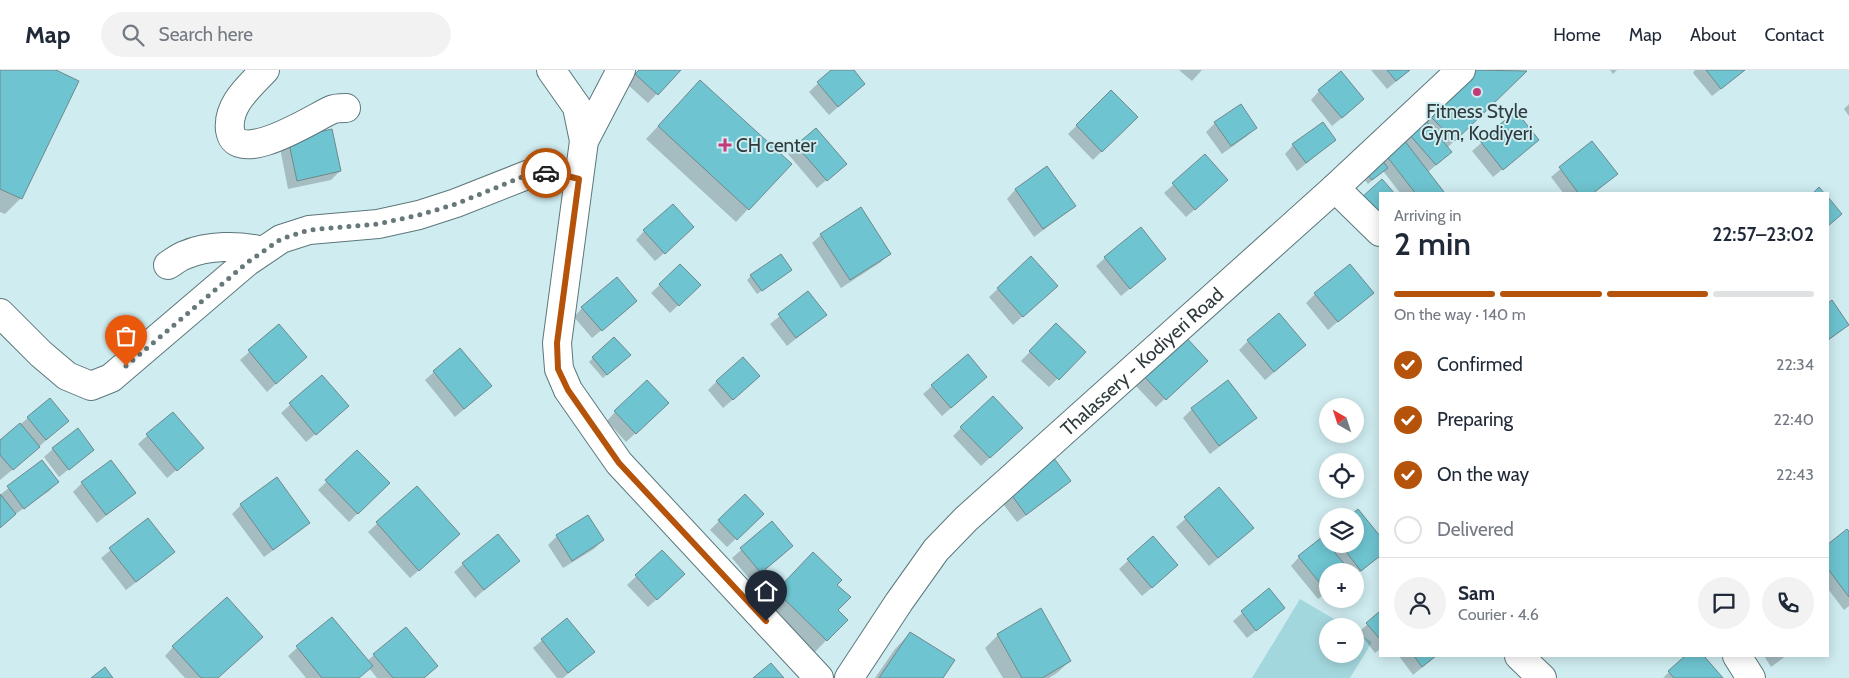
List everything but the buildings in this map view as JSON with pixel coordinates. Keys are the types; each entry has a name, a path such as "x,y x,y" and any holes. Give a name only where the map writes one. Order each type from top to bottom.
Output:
{"street":[{"path":"265,70 233,106 229,122 231,134 238,142 250,145 273,140 333,109 346,108"},
{"path":"551,70 577,107 584,141 557,343 558,369 568,390 619,463 819,678"},
{"path":"584,141 621,70"},
{"name":"Thalassery - Kodiyeri Road","path":"849,678 936,550 966,518 1335,188 1461,70"},
{"path":"0,313 41,354 68,376 91,386 111,378 263,251 281,239 309,230 378,224 419,215 456,204 527,175 551,172 579,179"},
{"path":"1335,188 1379,231"},
{"path":"168,265 185,255 210,248 245,246 263,251"},
{"path":"1520,657 1542,678"},
{"path":"1738,657 1751,678"}],"shaded area":[{"path":"1300,599 1332,618 1319,618 1319,663 1359,663 1350,678 1252,678"},
{"path":"1364,637 1372,642 1364,655"}],"way so far":[{"path":"126,366 248,262 281,239 309,230 378,224 419,215 456,204 527,175 546,173"}],"place":[{"name":"Fitness Style Gym, Kodiyeri","path":"1477,92"},
{"name":"CH center","path":"725,145"}],"route":[{"path":"546,173 551,172 579,179 557,343 558,369 568,390 619,463 766,621"}]}
